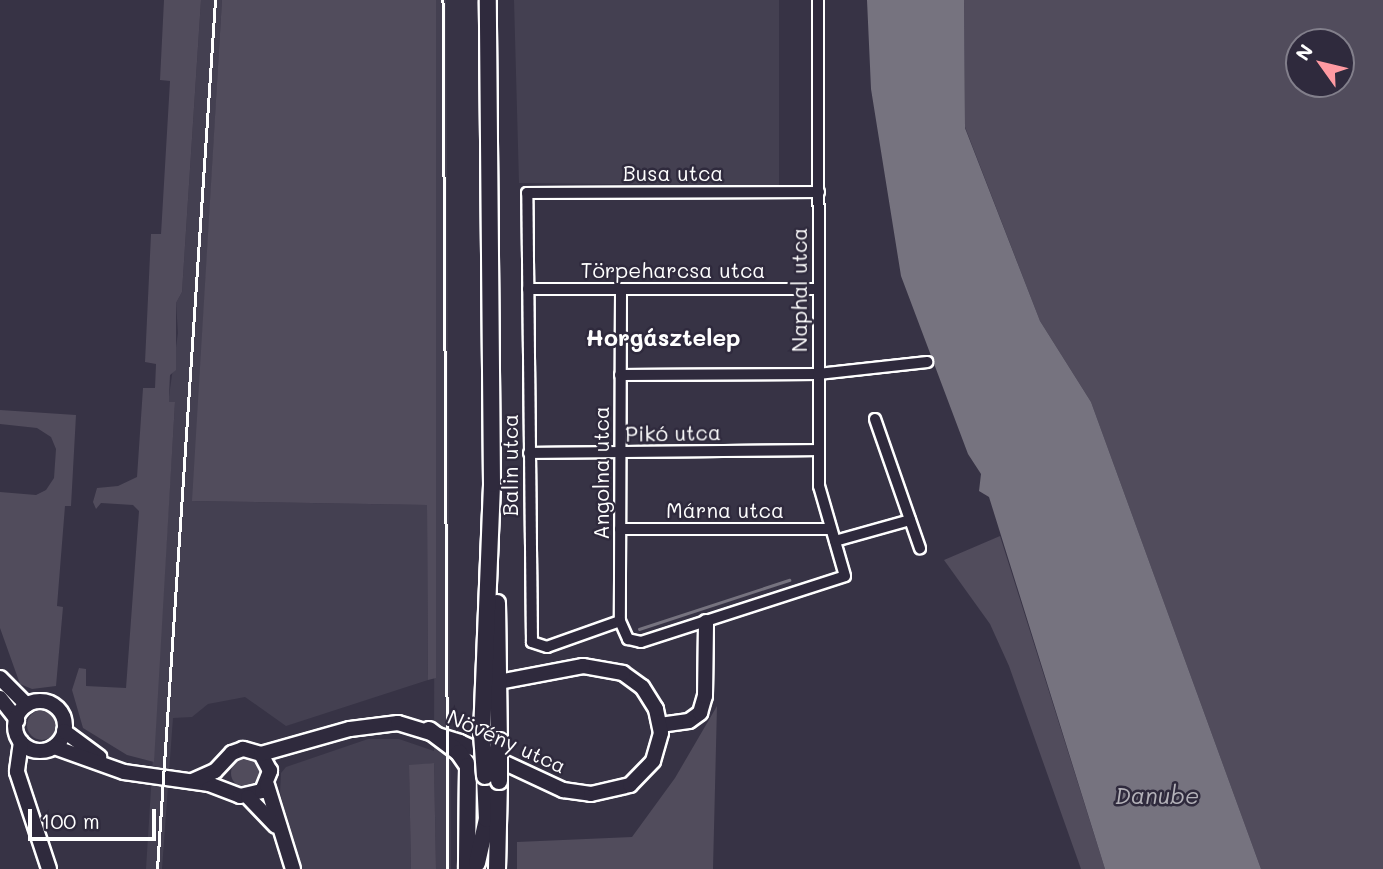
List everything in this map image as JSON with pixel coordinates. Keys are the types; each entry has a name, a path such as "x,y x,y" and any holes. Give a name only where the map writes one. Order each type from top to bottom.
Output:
{"main road":[{"path":"477,869 499,741 501,682 492,484 488,0"},
{"path":"492,484 482,734 492,778 497,869"},
{"path":"660,725 689,721 700,713 705,696 706,622"},
{"name":"Növény utca","path":"192,781 222,766 237,750 261,754 370,724 398,723 429,730 548,784 591,794 618,791 646,772 658,749 660,725 642,687 611,669 570,667 484,685"},
{"path":"0,678 27,705"},
{"path":"0,698 17,720 21,741 17,772 49,869"},
{"path":"17,720 27,705 43,700 55,705 64,718 64,731 54,747"},
{"path":"429,730 459,753 470,774 467,869"},
{"path":"64,731 111,766"},
{"path":"21,741 34,751"},
{"name":"Növény utca","path":"248,797 299,744"},
{"path":"24,794 25,765 34,751 54,747 151,778 192,781 227,788 248,797 281,832"},
{"path":"261,754 293,869"},
{"path":"222,766 227,788"}],"street":[{"name":"Naphal utca","path":"706,622 845,576 821,507 818,450 818,0"},
{"name":"Busa utca","path":"527,193 819,192"},
{"name":"Balin utca","path":"527,193 529,453 535,646 547,647 620,621"},
{"name":"Törpeharcsa utca","path":"528,289 819,289"},
{"name":"Angolna utca","path":"620,621 621,291"},
{"path":"620,375 818,374 928,362"},
{"path":"875,419 920,548"},
{"name":"Pikó utca","path":"529,453 818,450"},
{"path":"835,541 910,520"},
{"name":"Márna utca","path":"620,529 830,529"},
{"path":"620,621 628,639 641,642 706,622"}],"shaded area":[{"path":"164,0 201,0 182,292 176,303 176,370 170,375 169,402 175,402 154,762 127,755 83,728 72,690 79,668 86,669 86,686 126,688 139,511 133,505 101,503 96,509 93,502 97,488 118,486 137,477 143,388 155,388 156,364 145,362 151,234 161,234 170,81 160,80"},
{"path":"201,0 222,0 193,501 427,505 428,680 286,726 245,697 208,704 192,717 173,718 162,869 146,869 175,403 169,402 169,396 178,333 176,303 182,292"},
{"path":"222,0 436,0 436,678 428,680 427,505 192,501"},
{"path":"436,0 446,0 451,869 436,869 434,763 409,766 411,869 300,869 280,792 281,773 286,767 368,739 399,739 434,751"},
{"path":"514,0 779,0 779,186 519,183"},
{"path":"964,0 1383,0 1383,869 1261,869 1091,402 1040,321 965,127"},
{"path":"0,410 76,415 71,506 65,506 57,606 63,607 56,686 32,689 20,684 0,628 0,492 36,495 46,490 54,478 56,449 51,437 37,428 0,424"},
{"path":"1000,536 1105,869 1081,869 1009,666 990,624 944,560"},
{"path":"717,706 713,869 517,869 517,842 632,837 675,778"},
{"path":"42,710 48,711 56,719 56,731 48,739 42,740 36,739 28,731 27,725 28,719 36,711"},
{"path":"246,758 252,759 260,767 260,779 252,787 246,788 240,787 232,779 231,773 232,767 240,759"},
{"path":"434,763 436,869 411,869 409,765"}],"water":[{"name":"Danube","path":"867,0 964,0 965,128 1040,321 1091,402 1261,869 1105,869 989,497 979,491 981,474 968,454 901,276 871,89"}],"waterway":[{"path":"639,629 789,580"}],"railway":[{"path":"157,869 215,0"},
{"path":"443,0 448,869"}],"district":[{"name":"Horgásztelep","path":"663,337"}]}
